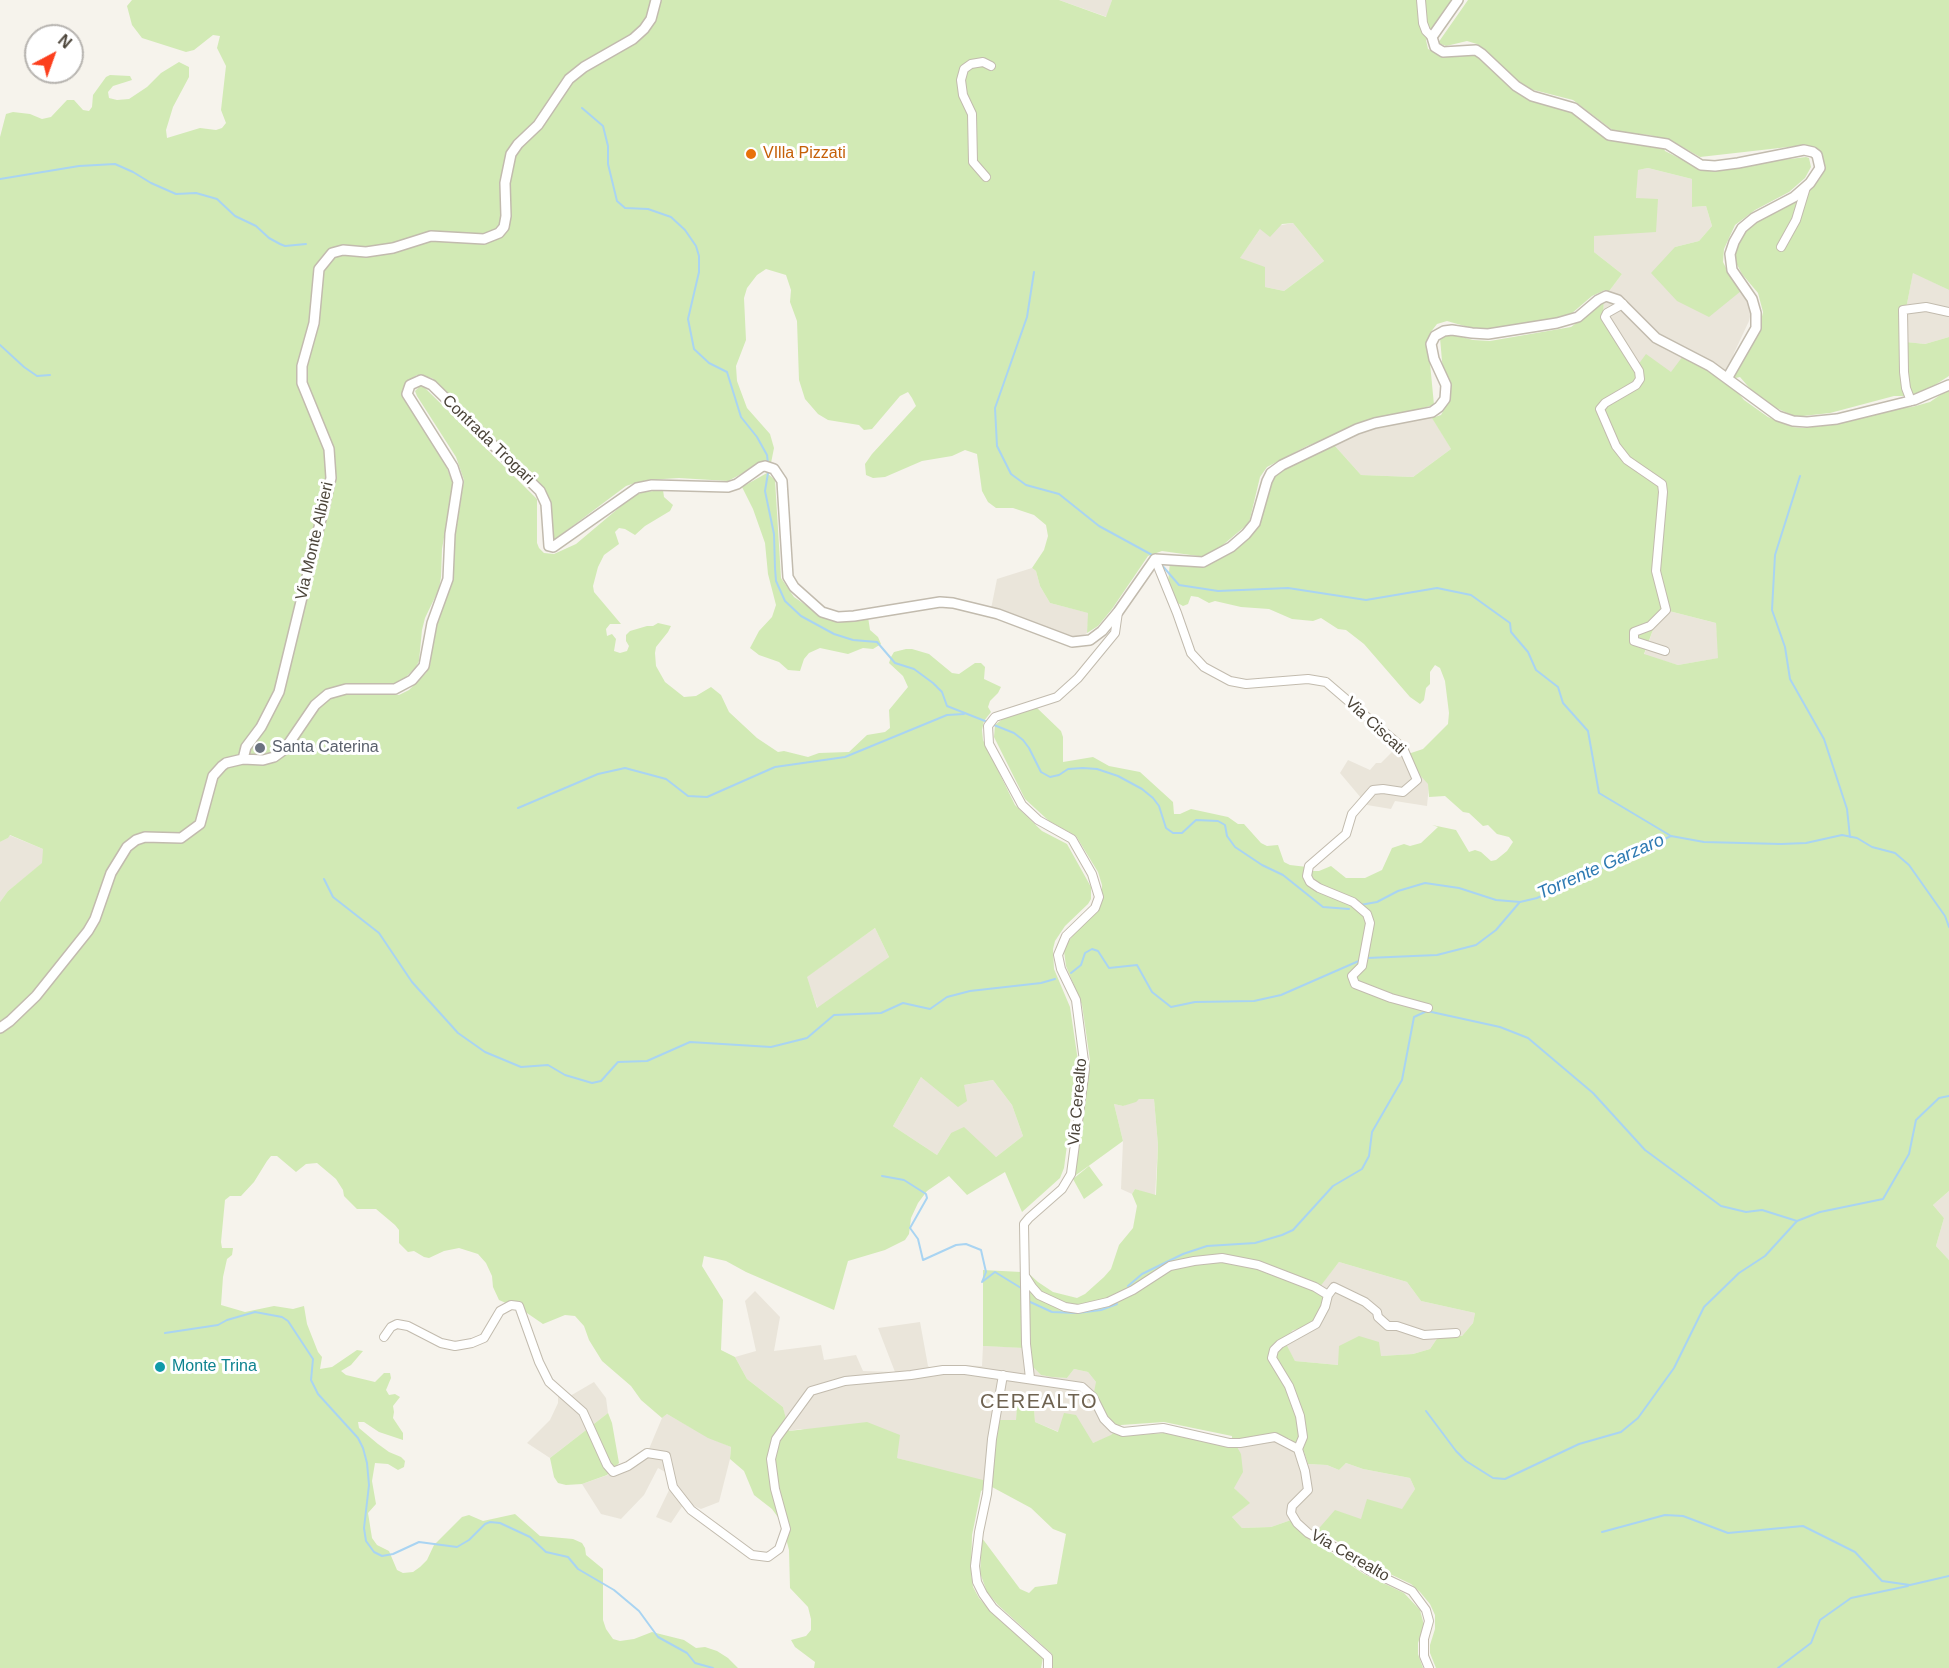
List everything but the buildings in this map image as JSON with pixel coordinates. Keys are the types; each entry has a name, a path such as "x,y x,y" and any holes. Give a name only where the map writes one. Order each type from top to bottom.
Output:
{"street":[{"name":"Via Monte Albieri","path":"243,759 246,747 261,727 279,692 331,478 329,449 302,383 302,366 314,323 319,269 332,253 343,250 366,252 393,248 431,236 484,239 498,233 504,227 505,183 512,154 518,144 538,124 569,79 584,67 633,39 644,29 651,19 656,0"},
{"path":"1420,0 1423,23 1435,47 1443,52 1476,50 1516,86 1532,96 1574,108 1609,135 1667,144 1701,165 1714,166 1790,152 1813,152 1819,159 1820,168 1806,187 1788,201 1754,218 1742,228 1734,242 1730,254 1732,270 1752,298 1756,313 1756,328 1728,377"},
{"path":"1432,37 1458,0"},
{"path":"986,177 973,162 972,114 963,95 961,80 964,69 971,64 983,62 991,66"},
{"path":"1781,247 1796,220 1806,187"},
{"path":"1118,612 1156,559 1203,562 1231,547 1255,523 1267,480 1271,473 1282,465 1357,429 1375,423 1432,412 1439,407 1445,399 1446,386 1434,359 1431,344 1435,336 1444,331 1488,334 1557,322 1578,317 1606,296 1620,302 1656,338 1710,366 1728,377 1778,416 1793,421 1837,419 1911,401 1949,385"},
{"path":"1620,302 1605,317 1639,371 1640,379 1636,385 1605,403 1600,409 1616,446 1627,460 1662,484 1662,516 1656,571 1666,610 1650,626 1634,632 1634,641 1665,651"},
{"path":"1911,401 1904,372 1903,310 1926,307 1949,312"},
{"name":"Contrada Trogari","path":"243,759 263,760 274,757 285,749 315,705 328,694 346,690 395,689 412,680 424,666 432,623 448,579 450,534 458,482 453,467 407,394 410,385 421,380 432,385 540,491 546,504 549,546 553,547 561,542 637,488 652,485 728,487 737,484 765,466 774,469 782,481 788,577 794,587 829,615 854,616 940,602 953,603 998,614 1072,642 1090,640 1102,631 1118,612"},
{"name":"Via Ciscati","path":"1156,559 1191,653 1204,667 1230,681 1246,684 1308,679 1326,682 1403,748 1417,780 1403,792 1373,790 1352,814 1346,834 1309,866 1307,876 1310,882 1353,902 1367,914 1370,923 1362,966 1352,976 1355,984 1391,998 1428,1008"},
{"name":"Via Cerealto","path":"1030,1378 1026,1344 1024,1224 1062,1189 1071,1174 1085,1068 1076,1000 1061,969 1058,955 1066,936 1095,908 1099,897 1092,874 1072,839 1038,820 1022,805 989,744 988,726 995,717 1057,697 1078,678 1115,633 1118,612"},
{"path":"0,1028 36,996 88,931 111,873 127,847 145,837 181,838 187,834 200,824 213,776 217,770 226,763 243,759"},
{"path":"1024,1274 1039,1295 1065,1307 1078,1309 1108,1302 1170,1266 1194,1260 1222,1258 1258,1265 1316,1287 1328,1294"},
{"path":"384,1337 397,1324 408,1326 441,1343 455,1347 484,1338 500,1311 511,1305 519,1306 538,1362 549,1382 583,1412 607,1465 613,1472 628,1466 647,1453 666,1456 673,1488 691,1510 752,1555 768,1557 780,1549 786,1529 772,1469 771,1458 776,1438 811,1391 845,1381 943,1370 965,1370 1082,1387 1093,1397 1104,1419 1113,1428 1124,1432 1163,1428 1229,1443 1275,1437 1298,1449 1303,1437 1300,1416 1289,1386 1272,1358 1274,1350 1280,1344 1316,1324 1325,1307 1328,1294 1334,1287 1365,1302 1388,1326 1397,1326 1424,1335 1456,1333"},
{"path":"1003,1375 992,1439 987,1494 978,1532 975,1566 977,1582 993,1608 1048,1657 1048,1668"},
{"name":"Via Cerealto","path":"1298,1449 1308,1490 1292,1506 1291,1513 1297,1523 1308,1533 1336,1548 1368,1570 1412,1591 1426,1610 1429,1621 1424,1639 1424,1656 1429,1668"}],"shaded area":[{"path":"1059,0 1112,0 1107,17"},
{"path":"1648,168 1692,179 1692,207 1706,206 1712,226 1699,241 1675,247 1741,291 1748,299 1751,312 1749,321 1734,353 1726,380 1671,372 1635,370 1603,319 1604,298 1622,274 1594,252 1594,235 1657,199 1636,199 1637,170"},
{"path":"1293,223 1324,261 1284,291 1265,287 1239,259 1260,229"},
{"path":"1913,272 1949,290 1949,337 1925,344 1905,342 1904,319"},
{"path":"1427,408 1451,449 1413,477 1361,475 1335,446 1332,436 1368,422"},
{"path":"1032,568 1036,571 1040,586 1050,603 1089,613 1087,633 1080,637 1069,638 991,609 997,579"},
{"path":"1669,611 1716,623 1719,658 1678,665 1644,655 1654,627"},
{"path":"1398,746 1429,784 1427,806 1395,801 1391,809 1367,805 1340,773 1348,760 1370,770 1376,763 1381,763"},
{"path":"9,835 43,849 43,863 8,891 0,902 0,842"},
{"path":"875,928 889,957 818,1009 806,977"},
{"path":"921,1077 964,1085 993,1080 1012,1105 1023,1136 996,1157 951,1133 937,1155 893,1126"},
{"path":"1154,1098 1158,1145 1155,1196 1135,1189 1132,1194 1121,1189 1123,1141 1114,1104 1123,1106 1139,1099"},
{"path":"1949,1191 1949,1260 1936,1246 1944,1218 1933,1205"},
{"path":"1339,1262 1407,1282 1421,1301 1475,1313 1473,1323 1462,1336 1438,1337 1430,1349 1413,1354 1381,1356 1338,1365 1295,1361 1283,1340 1293,1330 1318,1288"},
{"path":"755,1291 780,1317 774,1351 821,1345 824,1360 856,1355 863,1371 895,1372 878,1328 920,1322 928,1366 936,1372 958,1370 959,1365 982,1366 983,1346 1031,1348 1032,1366 1041,1375 1067,1378 1074,1369 1088,1372 1096,1382 1107,1417 1118,1429 1111,1436 1093,1443 1035,1422 1034,1408 1017,1404 1016,1420 997,1420 991,1484 801,1429 788,1431 783,1407 747,1379 735,1357 756,1351 745,1301"},
{"path":"594,1382 606,1398 608,1413 550,1458 527,1443 550,1420 558,1403 558,1396 564,1391 570,1396"},
{"path":"667,1414 731,1447 719,1502 701,1509 685,1502 671,1523 656,1517 670,1488 667,1473 658,1468 644,1495 621,1519 601,1514 582,1484 622,1470 646,1456 662,1418"},
{"path":"1277,1435 1290,1439 1304,1452 1308,1464 1327,1465 1339,1470 1346,1463 1363,1469 1410,1478 1415,1489 1402,1510 1361,1519 1314,1534 1294,1519 1271,1527 1242,1528 1232,1517 1249,1503 1234,1488 1232,1440"}],"green space":[{"path":"132,0 1059,0 1106,17 1112,0 1454,0 1426,40 1428,49 1436,53 1471,52 1522,96 1576,114 1609,140 1663,146 1665,151 1699,168 1709,169 1809,158 1811,167 1805,178 1789,192 1755,210 1735,225 1724,249 1723,262 1732,280 1741,291 1709,317 1677,301 1651,273 1675,247 1699,241 1712,226 1706,206 1692,207 1692,179 1648,168 1638,170 1636,198 1658,199 1656,232 1594,236 1594,252 1622,274 1604,298 1605,290 1592,296 1571,314 1489,330 1475,329 1447,321 1437,324 1430,333 1428,342 1434,405 1368,422 1332,436 1335,446 1361,475 1413,477 1451,449 1432,418 1441,415 1446,406 1440,338 1447,333 1473,340 1490,341 1571,327 1604,299 1603,319 1635,369 1646,354 1671,372 1683,356 1726,380 1743,359 1760,325 1763,312 1758,293 1742,274 1735,261 1735,252 1740,239 1751,225 1795,202 1814,186 1821,177 1823,168 1816,148 1806,145 1700,157 1670,140 1649,135 1615,132 1573,100 1526,88 1477,44 1467,41 1446,46 1438,43 1468,0 1949,0 1949,290 1913,273 1904,319 1906,342 1925,344 1949,337 1949,376 1924,392 1909,396 1894,396 1830,413 1803,416 1794,416 1774,407 1752,391 1740,377 1727,380 1744,400 1768,417 1792,427 1803,428 1832,425 1896,408 1912,407 1930,402 1949,389 1949,1191 1933,1205 1944,1218 1936,1246 1949,1260 1949,1668 1436,1668 1430,1653 1435,1629 1435,1615 1430,1604 1420,1592 1411,1584 1369,1564 1325,1534 1315,1534 1320,1545 1364,1574 1404,1593 1420,1610 1424,1625 1418,1643 1418,1654 1423,1668 1051,1668 1052,1654 998,1605 987,1592 980,1573 982,1538 1020,1589 1029,1593 1035,1587 1057,1584 1066,1534 1053,1529 1031,1508 992,1487 991,1484 981,1491 972,1535 973,1587 991,1612 1043,1658 1041,1668 814,1668 815,1662 795,1647 791,1640 806,1636 811,1630 811,1619 808,1607 790,1588 789,1550 782,1523 772,1509 754,1495 744,1471 730,1459 731,1447 708,1438 667,1414 662,1418 641,1400 631,1386 602,1361 589,1340 584,1326 575,1316 565,1315 543,1324 524,1311 499,1300 493,1287 492,1276 486,1263 478,1254 459,1248 444,1251 429,1258 414,1251 408,1252 399,1243 399,1230 395,1225 376,1209 357,1209 344,1196 336,1179 317,1163 306,1164 296,1172 277,1156 271,1156 254,1182 241,1196 230,1196 225,1200 222,1248 233,1248 232,1255 227,1259 223,1277 221,1305 245,1312 274,1306 293,1309 304,1306 307,1324 322,1357 320,1369 332,1367 357,1350 363,1351 351,1365 341,1371 346,1375 375,1382 384,1373 390,1373 391,1378 386,1390 389,1395 395,1394 400,1397 393,1406 393,1418 403,1433 403,1440 379,1432 364,1422 358,1422 359,1428 378,1444 405,1461 404,1467 398,1470 388,1464 375,1463 372,1481 376,1504 368,1513 372,1538 377,1545 389,1551 397,1570 403,1573 413,1572 420,1567 427,1560 434,1545 462,1517 469,1515 483,1521 515,1514 540,1536 573,1539 582,1543 586,1555 603,1569 603,1620 613,1639 620,1641 634,1639 652,1632 684,1640 696,1648 705,1647 717,1651 738,1668 0,1668 0,902 8,891 42,863 43,849 10,835 0,842 0,137 6,114 13,112 30,114 42,119 51,117 67,100 74,100 83,110 89,111 92,107 93,95 110,75 130,76 132,80 113,86 108,92 109,98 129,99 147,87 161,73 179,62 189,67 189,77 173,107 166,130 167,138 200,128 216,130 222,128 226,123 221,110 226,66 217,48 220,36 213,35 194,50 186,52 142,38 132,25 127,6","holes":["1293,223 1324,261 1284,291 1265,287 1265,267 1240,258 1260,229 1270,237 1282,224","766,269 786,275 791,290 790,302 797,321 799,380 805,399 818,414 828,420 859,425 864,430 872,429 900,396 908,392 916,406 872,454 865,464 866,475 873,478 885,477 922,461 952,456 965,450 977,454 982,491 988,502 996,508 1013,508 1034,515 1046,525 1048,536 1044,550 1032,568 1036,571 1040,586 1050,603 1088,613 1087,633 1098,626 1112,609 1148,556 1162,551 1205,557 1211,555 1249,523 1260,477 1267,467 1330,437 1276,470 1270,479 1253,533 1225,556 1204,566 1170,562 1168,582 1174,601 1183,606 1188,604 1191,596 1209,603 1215,601 1241,607 1269,609 1292,619 1313,621 1321,618 1338,629 1346,630 1364,644 1410,697 1420,704 1430,684 1430,672 1435,665 1440,668 1445,681 1448,724 1423,749 1408,754 1417,772 1428,784 1429,797 1445,796 1483,826 1488,825 1497,834 1509,837 1513,842 1507,851 1496,860 1491,861 1481,852 1475,850 1469,852 1456,830 1432,825 1438,827 1421,843 1410,846 1404,844 1392,848 1382,870 1365,878 1346,878 1331,866 1313,871 1307,867 1284,862 1278,845 1267,846 1261,843 1244,824 1238,824 1228,817 1191,809 1174,814 1173,802 1140,772 1109,766 1093,757 1063,762 1061,731 1036,707 1005,717 995,725 994,737 1025,799 1049,821 1076,836 1098,872 1102,885 1102,902 1098,910 1074,934 1064,951 1066,966 1082,1005 1090,1060 1072,1178 1123,1141 1114,1104 1123,1106 1139,1099 1154,1099 1158,1145 1156,1195 1135,1189 1132,1194 1137,1206 1133,1228 1119,1245 1111,1269 1104,1277 1077,1298 1053,1292 1027,1272 1032,1366 1041,1375 1052,1377 1067,1378 1074,1369 1088,1372 1096,1382 1094,1392 1101,1408 1118,1429 1111,1435 1093,1443 1076,1415 1064,1413 1058,1432 1035,1422 1034,1408 1017,1404 1016,1420 997,1420 991,1484 897,1458 900,1435 867,1422 789,1431 783,1407 747,1379 735,1357 721,1350 723,1300 702,1266 704,1256 726,1261 834,1310 848,1261 885,1250 905,1240 918,1203 927,1191 949,1176 967,1195 1005,1172 1022,1212 1060,1178 1064,1168 1078,1061 1070,1007 1054,969 1053,949 1055,941 1065,926 1088,904 1091,899 1091,887 1067,844 1042,831 1015,805 983,740 984,721 991,712 988,707 990,701 1001,687 984,679 985,667 981,663 975,663 959,674 952,673 929,654 912,649 894,652 889,663 903,676 908,687 889,710 890,728 885,732 867,735 849,752 819,753 808,757 784,751 778,752 757,738 729,712 721,695 711,687 696,696 684,697 665,682 656,666 655,653 656,647 671,626 658,623 630,631 626,635 629,646 627,651 620,653 614,651 616,639 612,634 607,636 606,629 610,624 621,624 594,592 593,586 598,567 604,555 619,544 615,532 619,528 635,535 670,511 673,505 664,497 663,490 633,496 576,544 554,554 544,553 537,543 537,499 425,388 420,386 415,391 417,396 456,457 464,480 453,550 452,584 436,622 430,665 426,673 409,690 399,695 377,690 403,680 419,661 425,618 439,589 442,549 452,491 452,481 445,463 403,393 406,382 417,375 432,378 540,484 549,500 550,543 626,486 648,480 679,478 728,481 762,463 771,463 774,448 770,434 747,408 737,381 736,366 746,340 744,298 747,288 757,275","1669,611 1716,623 1718,658 1678,665 1644,654 1654,627","875,928 889,957 817,1008 807,977","921,1077 958,1107 967,1101 964,1085 993,1080 1012,1105 1023,1136 996,1157 964,1127 951,1133 937,1155 893,1126","1339,1262 1407,1282 1421,1301 1475,1313 1473,1323 1462,1336 1438,1337 1430,1349 1413,1354 1381,1356 1379,1342 1359,1336 1339,1346 1338,1365 1295,1361 1284,1340 1293,1330 1319,1326 1329,1293 1319,1288","1164,1422 1232,1436 1232,1447 1164,1433 1120,1436 1118,1429 1121,1425","1277,1435 1290,1439 1304,1452 1308,1464 1327,1465 1339,1470 1346,1463 1363,1469 1410,1478 1415,1489 1402,1509 1367,1499 1361,1519 1335,1510 1314,1534 1294,1519 1271,1527 1242,1528 1232,1517 1250,1503 1234,1488 1243,1472 1241,1454 1233,1440"]},
{"path":"767,473 775,480 781,578 794,597 823,617 868,617 870,630 878,637 881,644 873,649 863,648 848,654 820,648 809,653 800,671 788,670 779,662 759,655 750,648 759,631 772,617 776,605 768,574 765,543 753,509 742,487"},
{"path":"1089,1166 1103,1185 1084,1199 1073,1179"},
{"path":"983,1270 1021,1272 1024,1348 983,1346"},
{"path":"608,1413 619,1463 607,1475 582,1484 558,1483 554,1477 550,1458"}],"waterway":[{"name":"Torrente Garzaro","path":"582,108 603,126 608,146 608,164 617,201 625,208 648,209 671,217 685,230 696,246 699,256 699,272 688,319 694,349 709,363 727,372 741,417 757,437 767,455 768,464"},
{"path":"0,179 79,166 115,164 176,194 196,193 217,199 235,216 256,226 280,244 285,246 306,244"},
{"path":"1034,272 1027,317 995,408 997,446 1011,474 1026,485 1059,494 1099,526 1154,556"},
{"path":"0,345 37,376 50,375"},
{"name":"Torrente Garzaro","path":"768,473 765,491 774,534 776,581 785,601 801,616 834,634 853,640 877,642 895,663 914,669 933,683 942,692 947,706 985,721"},
{"path":"1800,476 1775,555 1772,610 1785,647 1790,679 1824,739 1847,809 1850,837"},
{"path":"1160,563 1179,585 1218,591 1288,588 1366,600 1437,588 1471,595 1510,623 1511,632 1528,652 1536,670 1558,687 1563,703 1588,731 1599,793 1671,836"},
{"path":"518,808 598,774 625,768 666,779 688,796 707,797 775,767 845,757 947,715 964,714"},
{"name":"Torrente Garzaro","path":"994,725 1014,733 1023,740 1041,772 1050,777 1059,775 1068,769 1083,768 1097,769 1118,776 1153,798 1159,806 1166,828 1173,833 1182,833 1196,820 1218,821 1225,825 1227,836 1235,847 1262,865 1283,875 1323,907 1349,909"},
{"name":"Torrente Garzaro","path":"1360,905 1377,902 1398,891 1425,883 1459,888 1496,900 1520,902 1537,898 1671,836 1704,842 1781,844 1806,843 1842,835 1857,838 1872,847 1895,853 1909,865 1945,916 1949,927"},
{"path":"324,879 333,897 379,933 412,982 458,1033 485,1052 521,1067 548,1065 565,1075 592,1083 601,1081 618,1062 647,1061 690,1042 771,1047 807,1038 834,1015 881,1013 903,1003 930,1009 947,997 970,991 1041,983 1055,979"},
{"path":"1367,958 1437,955 1476,945 1496,930 1519,903"},
{"path":"1071,973 1081,965 1085,953 1092,949 1098,951 1109,968 1137,965 1152,992 1171,1007 1195,1002 1254,1001 1281,995 1361,960"},
{"path":"1128,1286 1142,1274 1183,1254 1207,1246 1255,1243 1293,1230 1333,1186 1362,1169 1369,1156 1372,1132 1402,1080 1414,1017 1427,1011 1500,1027 1528,1038 1593,1093 1645,1150 1721,1206 1746,1212 1762,1210 1797,1221"},
{"path":"1426,1411 1456,1451 1466,1461 1493,1478 1505,1479 1579,1444 1621,1432 1638,1418 1674,1368 1704,1307 1739,1273 1765,1256 1797,1221 1820,1212 1883,1199 1909,1154 1916,1120 1939,1098 1949,1096"},
{"path":"882,1176 904,1180 926,1194 927,1198 910,1228 918,1239 923,1260 956,1245 966,1244 981,1250 986,1272 982,1282 995,1272 1021,1288"},
{"path":"1028,1301 1052,1312 1077,1313 1101,1310 1117,1304"},
{"path":"165,1333 218,1325 255,1312 282,1317 288,1321 313,1359 311,1380 318,1394 358,1438 363,1448 369,1485 364,1528 366,1541 374,1552 382,1556 393,1554 419,1542 457,1547 469,1540 485,1524 500,1523 530,1537 546,1552 568,1557 578,1569 614,1590 639,1611 658,1637 687,1653 695,1663 713,1668"},
{"path":"1602,1532 1665,1515 1683,1516 1728,1533 1803,1526 1855,1552 1882,1581 1910,1585 1949,1576"},
{"path":"1778,1668 1811,1643 1820,1620 1851,1598 1908,1586"}],"place":[{"name":"VIlla Pizzati","path":"751,154"},
{"name":"Santa Caterina","path":"260,748"},
{"name":"Monte Trina","path":"160,1367"}],"district":[{"name":"CEREALTO","path":"1039,1402"}]}
